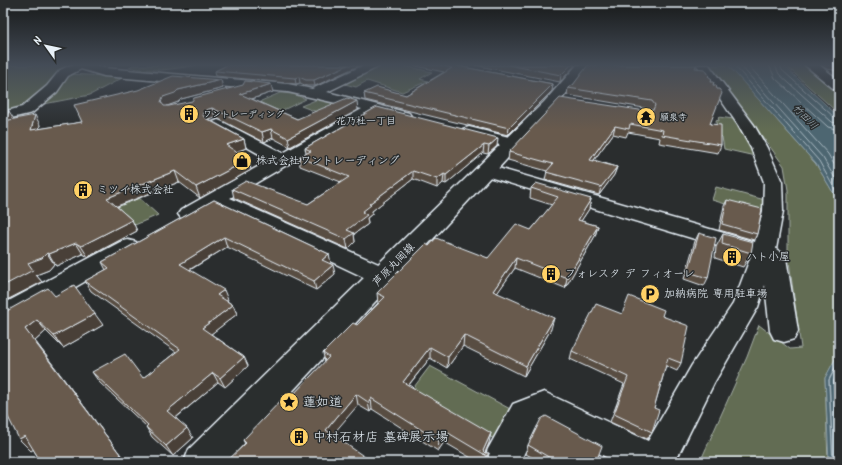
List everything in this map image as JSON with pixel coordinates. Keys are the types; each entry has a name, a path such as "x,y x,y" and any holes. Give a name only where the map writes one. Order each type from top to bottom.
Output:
{"street":[{"path":"3,116 27,110 54,87"},
{"path":"215,95 248,87"},
{"path":"276,87 314,93 416,119"},
{"path":"314,93 328,87"},
{"name":"芦原丸岡線","path":"202,462 384,276 565,87"},
{"path":"656,462 703,374 745,307 764,252 773,211 773,182 759,148 746,125 719,87"},
{"path":"175,222 375,108"},
{"path":"214,123 283,160"},
{"path":"453,128 511,143"},
{"path":"485,170 764,252 774,258 784,331"},
{"path":"216,199 384,276"},
{"path":"3,316 147,237"},
{"path":"501,462 525,415 544,407 651,462"}],"green space":[{"path":"3,87 106,87 90,95 3,112"},
{"path":"385,87 415,87 402,92"},
{"path":"726,87 747,87 816,164 834,194 839,210 839,352 825,378 828,462 700,462 747,357 759,325 790,349 801,348 788,254 788,190 784,166"},
{"path":"809,87 831,87 839,93 839,114"},
{"path":"280,93 293,94 306,99 277,112 260,104 261,101"},
{"path":"318,99 345,107 325,115 301,106"},
{"path":"718,117 734,119 755,156 724,149 722,137 717,133 716,120 719,121"},
{"path":"716,187 765,200 763,215 712,200"},
{"path":"137,196 158,215 135,225 115,204"},
{"path":"430,366 512,410 496,440 411,391"}],"water":[{"name":"竹田川","path":"747,87 806,87 839,117 839,210 834,194 816,164"},
{"path":"839,352 839,462 829,462 825,378"}],"building":[{"path":"146,87 192,87 178,90 175,93 163,97 161,102 164,106 169,106 192,101 194,98 237,87 263,87 240,94 297,119 347,98 357,101 288,138 271,129 262,132 212,108 206,110 202,114 205,118 244,139 226,145 248,160 196,187 175,171 107,198 132,220 81,246 76,243 49,254 47,253 42,258 28,263 33,270 3,286 3,251 5,250 3,246 3,112 9,111 4,121 35,115 31,130 82,122 74,105"},
{"path":"377,87 406,95 420,87 550,87 509,128 364,93"},
{"path":"570,87 716,87 722,93 710,124 721,125 721,145 662,135 663,130 630,124 629,129 615,126 590,160 617,167 601,187 546,172 553,164 509,152 560,98 646,111 653,110 655,105 652,101 568,88"},
{"path":"377,107 498,138 489,146 484,145 446,175 444,174 437,179 413,171 369,204 371,205 362,212 367,215 347,230 354,233 346,239 232,189 246,181 308,204 349,177 299,157 311,151 305,148"},
{"path":"536,183 591,199 578,220 598,226 567,278 516,258 493,291 554,318 526,366 464,335 448,357 430,347 403,382 491,433 483,451 485,453 489,453 487,456 445,431 439,441 371,398 368,402 356,394 326,430 372,462 226,462 246,443 243,440 287,394 291,397 329,357 323,353 353,323 357,325 385,297 377,293 426,244 429,246 436,238 488,258 516,224 531,230 558,197 531,188"},
{"path":"214,200 329,254 322,260 333,265 314,281 224,237 180,264 224,290 217,295 233,305 202,328 244,357 220,378 213,373 167,411 187,428 166,446 146,427 148,425 92,372 125,354 143,378 180,349 85,281 109,268 102,262"},
{"path":"727,200 762,209 757,234 722,224"},
{"path":"699,233 716,238 708,278 688,272"},
{"path":"723,234 753,242 751,253 722,244"},
{"path":"74,285 95,314 54,336 37,320 25,329 123,458 117,462 41,462 25,436 19,439 3,407 3,313 48,288 55,296"},
{"path":"629,296 664,310 662,316 689,326 681,363 668,358 654,408 659,410 652,432 614,414 628,377 572,351 596,304 622,314"},
{"path":"546,416 602,446 596,462 557,462 528,445 541,419"}],"place":[{"name":"ワントレーディング","path":"189,114"},
{"name":"願泉寺","path":"646,117"},
{"name":"株式会社ワントレーディング","path":"242,161"},
{"name":"ミツイ株式会社","path":"83,190"},
{"name":"ハト小屋","path":"732,257"},
{"name":"フォレスタ デ フィオーレ","path":"551,274"},
{"name":"加納病院 専用駐車場","path":"650,294"},
{"name":"蓮如道","path":"289,402"},
{"name":"中村石材店 墓碑展示場","path":"299,437"}],"district":[{"name":"花乃杜一丁目","path":"366,121"}]}
